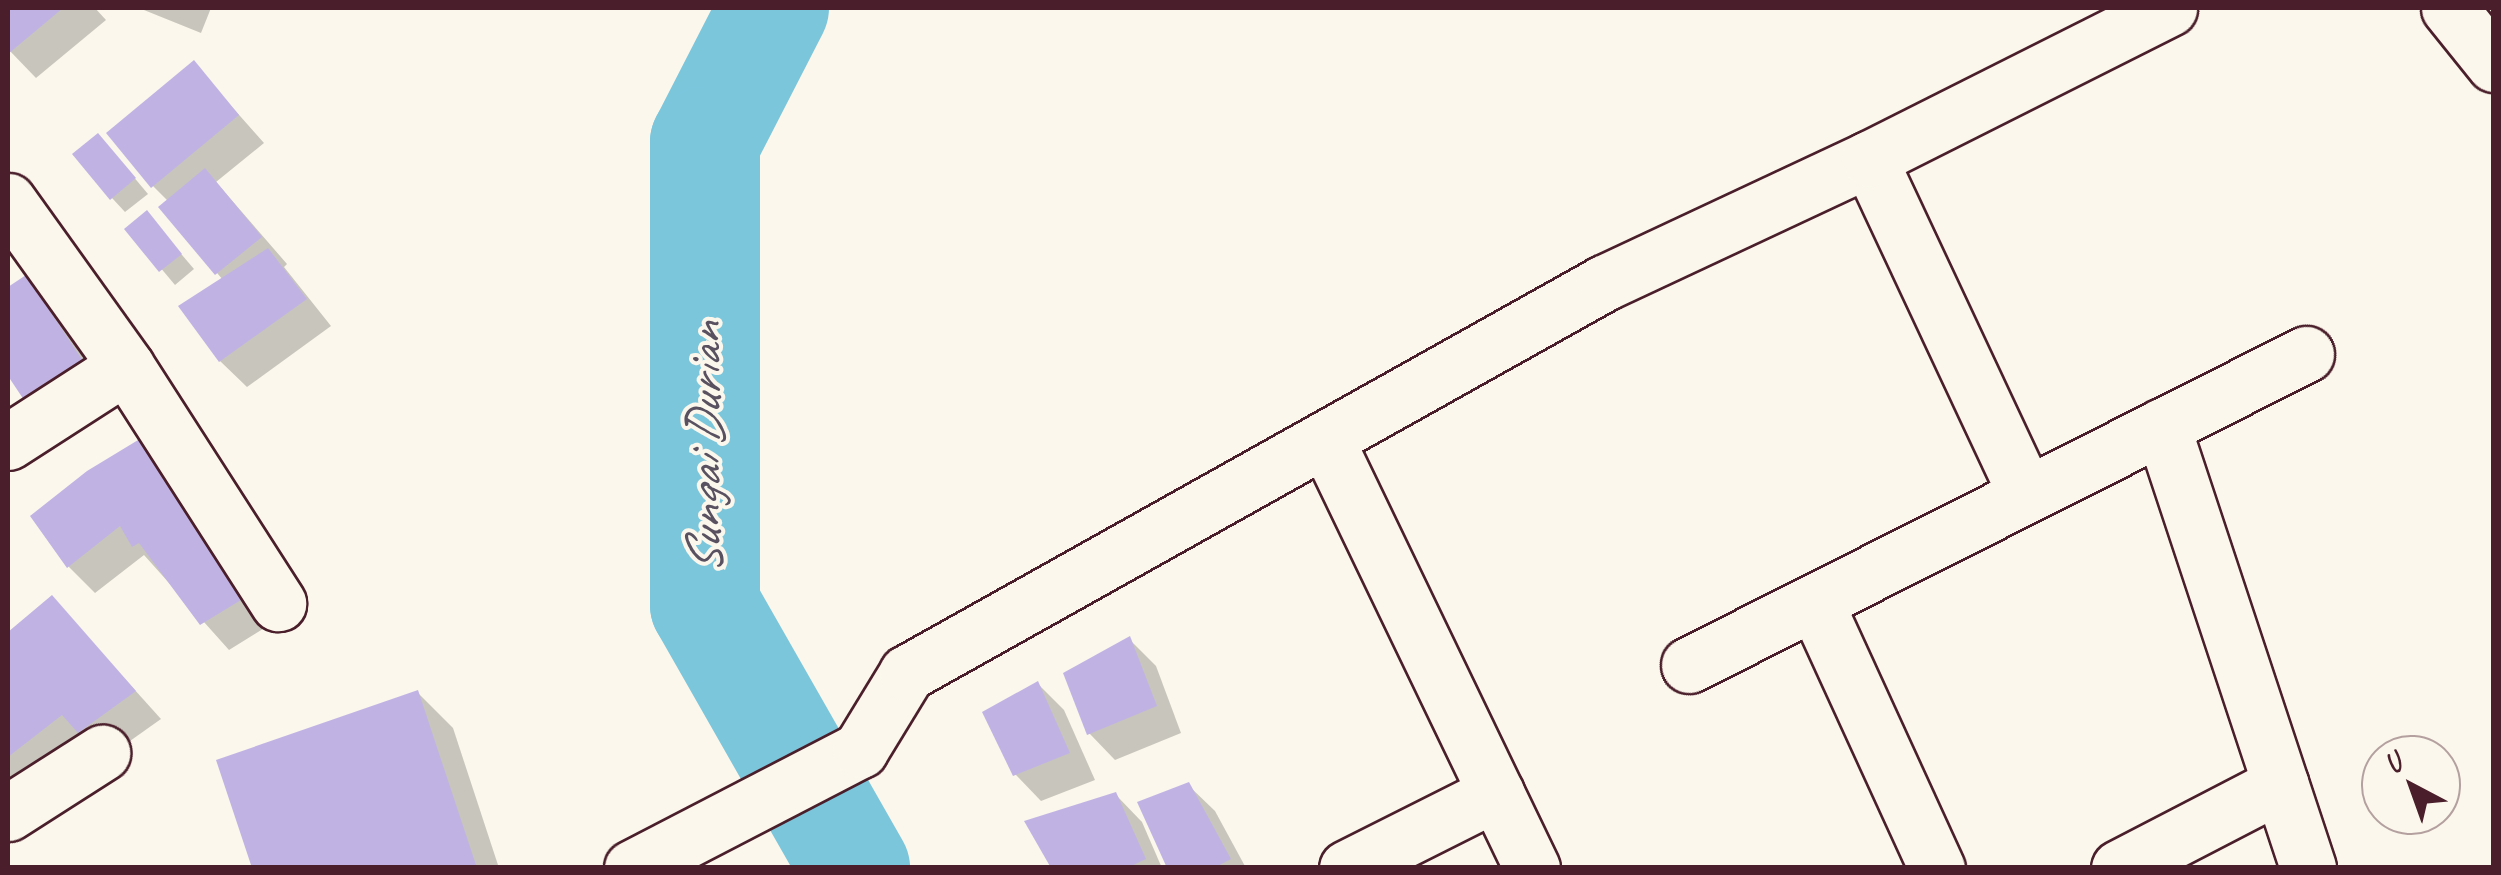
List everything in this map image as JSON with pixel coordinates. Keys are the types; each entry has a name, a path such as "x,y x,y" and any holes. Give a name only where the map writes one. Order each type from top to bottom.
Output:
{"street":[{"path":"632,868 860,750 907,672 1328,442 1604,283 1869,160 2169,8"},
{"path":"2450,8 2494,64"},
{"path":"1869,160 2026,494"},
{"path":"8,201 126,366 278,604"},
{"path":"1688,665 2306,354"},
{"path":"8,442 126,366"},
{"path":"2162,426 2308,868"},
{"path":"1328,442 1532,868"},
{"path":"1815,602 1937,868"},
{"path":"8,813 102,754"},
{"path":"2119,868 2281,784"},
{"path":"1348,868 1496,792"}],"building":[{"path":"8,8 63,8 8,54"},
{"path":"194,60 239,115 151,188 106,133"},
{"path":"98,133 136,178 110,200 72,154"},
{"path":"205,168 262,237 215,275 158,207"},
{"path":"147,210 182,254 159,272 124,229"},
{"path":"268,248 307,299 219,362 178,306"},
{"path":"26,275 87,367 28,406 8,376 8,287"},
{"path":"148,434 254,592 200,625 139,543 132,547 120,526 67,568 30,516 87,471"},
{"path":"52,595 136,691 78,733 62,715 8,757 8,632"},
{"path":"1130,636 1157,706 1087,735 1063,673"},
{"path":"1038,681 1070,753 1013,776 982,712"},
{"path":"418,690 477,868 252,868 216,760"},
{"path":"1189,782 1231,859 1214,868 1167,868 1137,802"},
{"path":"1116,792 1146,859 1127,868 1051,868 1024,821"}],"waterway":[{"name":"Sungai Durian","path":"774,8 705,142 705,605 855,868"}]}
